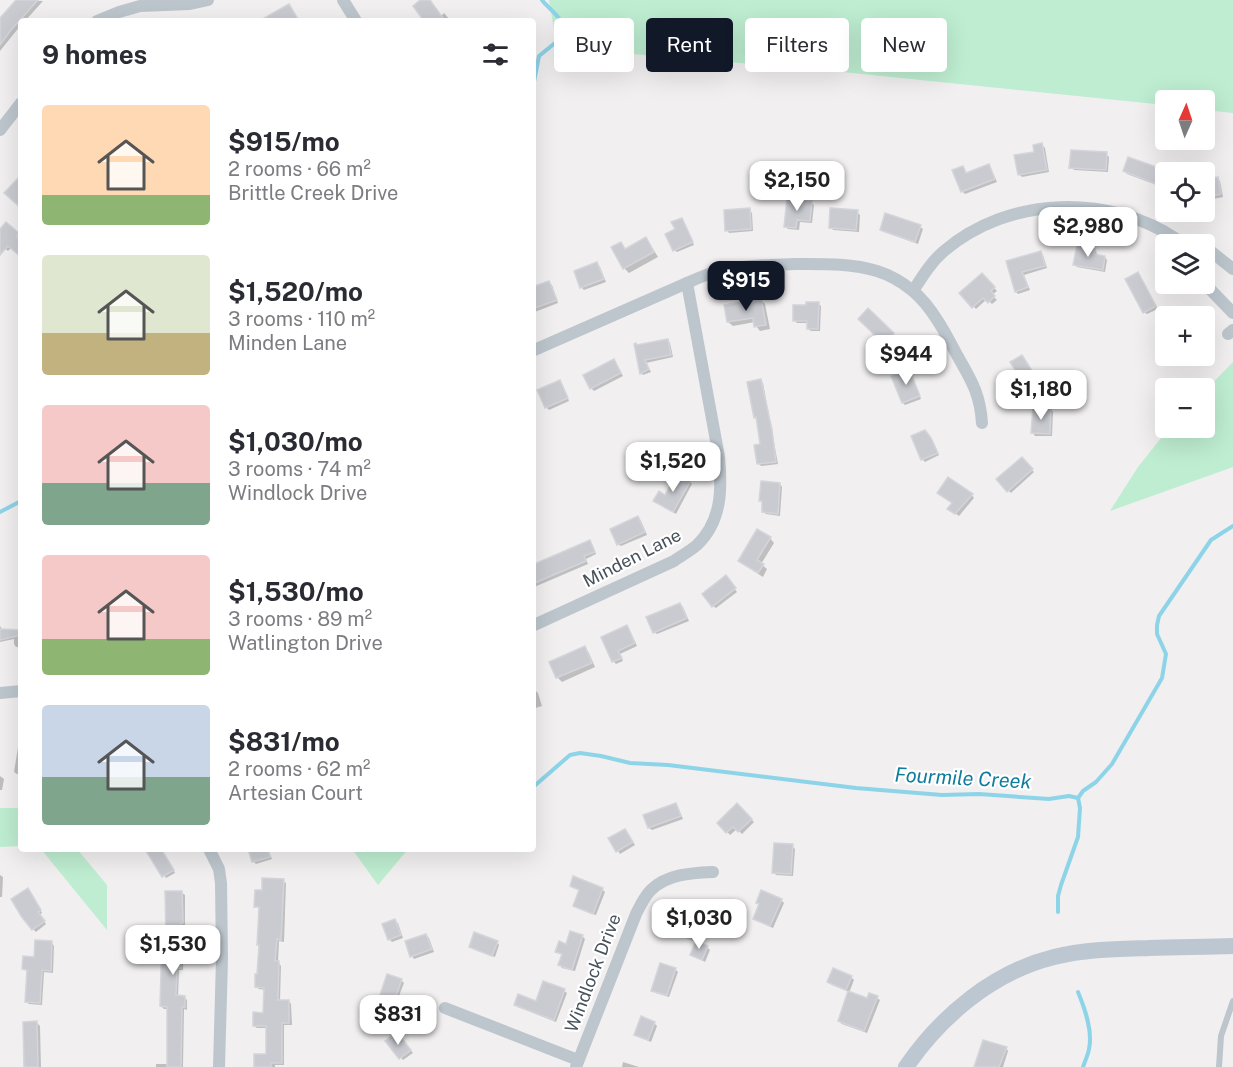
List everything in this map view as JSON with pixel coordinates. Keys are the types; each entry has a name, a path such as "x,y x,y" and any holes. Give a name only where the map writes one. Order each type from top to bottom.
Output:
{"main road":[{"path":"906,1067 933,1032 970,999 1023,968 1053,957 1084,951 1233,946"}],"street":[{"path":"104,18 140,6 190,4 208,0"},
{"path":"343,0 354,18"},
{"path":"0,130 18,108"},
{"path":"913,291 930,265 956,242 1001,218 1026,211 1058,207 1102,210 1129,216 1167,234"},
{"path":"1215,255 1233,269"},
{"path":"536,349 706,274 741,267 815,264 861,267 893,278 913,291 923,301 945,332 978,393 982,423"},
{"name":"Minden Lane","path":"536,624 674,561 695,547 703,538 718,509 721,479 719,457 687,282"},
{"path":"1215,294 1233,313"},
{"path":"0,693 18,691"},
{"path":"210,852 219,869 221,883 222,958 219,1067"},
{"name":"Windlock Drive","path":"577,1064 636,914 651,889 671,878 686,874 713,872"},
{"path":"445,1008 577,1064"}],"lane":[{"path":"1219,1067 1221,1036 1233,1001"}],"green space":[{"path":"549,0 1233,0 1233,113 1215,111 1215,90 1155,90 1155,104 843,72 849,72 849,18 745,18 745,64 733,62 733,18 646,18 646,55 634,54 634,18 554,18 554,29"},
{"path":"1233,362 1233,467 1110,511 1138,467 1161,438 1215,438 1215,381"},
{"path":"0,808 18,808 18,846 0,847"},
{"path":"43,852 80,852 107,885 107,930"},
{"path":"354,852 406,852 378,885"}],"building":[{"path":"16,0 38,0 22,18 18,18 18,22 0,45 0,18"},
{"path":"420,0 430,0 443,18 422,18 413,6"},
{"path":"289,4 297,18 264,18"},
{"path":"1042,143 1047,170 1018,175 1014,155 1034,152 1033,145"},
{"path":"1071,150 1107,152 1106,170 1069,168"},
{"path":"1128,157 1155,167 1155,184 1123,171"},
{"path":"989,164 995,179 961,192 952,170 963,166 966,173"},
{"path":"1215,177 1218,177 1221,194 1215,195"},
{"path":"18,178 18,205 4,193"},
{"path":"787,198 812,201 810,221 797,220 796,228 784,227"},
{"path":"750,208 751,229 725,231 724,210"},
{"path":"830,208 858,210 856,230 829,228"},
{"path":"885,213 921,225 915,242 880,230"},
{"path":"682,218 693,242 673,251 665,234 675,229 671,222"},
{"path":"6,222 18,232 16,237 18,239 18,254 8,246 0,255 0,229"},
{"path":"646,237 654,252 623,269 611,247 621,242 625,249"},
{"path":"1077,245 1095,249 1094,254 1105,256 1103,270 1073,265"},
{"path":"1041,251 1045,266 1022,272 1028,287 1015,292 1006,261"},
{"path":"597,262 604,279 580,288 574,271"},
{"path":"1138,272 1156,306 1143,313 1125,279"},
{"path":"982,273 995,287 991,291 995,296 988,303 983,298 972,308 959,293"},
{"path":"549,281 557,300 536,308 536,286"},
{"path":"761,298 766,325 754,327 753,318 727,322 724,305"},
{"path":"806,302 819,302 818,329 807,329 807,321 793,321 793,305 806,305"},
{"path":"868,308 894,333 884,344 858,319"},
{"path":"668,339 671,355 645,360 649,369 640,374 634,344"},
{"path":"1022,355 1036,382 1022,391 1010,373 1015,370 1010,362"},
{"path":"614,359 621,373 590,389 583,375"},
{"path":"909,369 920,396 902,403 891,376"},
{"path":"761,379 776,462 757,464 754,445 760,444 747,382"},
{"path":"560,380 568,398 545,408 537,390"},
{"path":"1033,407 1051,408 1050,434 1031,433"},
{"path":"925,430 938,453 921,460 911,436"},
{"path":"1022,457 1033,469 1007,492 996,479"},
{"path":"677,473 691,480 673,512 653,501 659,491 665,495"},
{"path":"948,477 973,494 955,514 947,509 952,503 937,493"},
{"path":"761,481 780,483 778,514 762,512 762,501 759,501"},
{"path":"638,516 645,532 617,545 610,529"},
{"path":"757,529 771,537 757,560 764,564 758,573 738,561"},
{"path":"590,540 595,552 584,556 586,561 536,582 536,563"},
{"path":"726,575 736,588 712,607 702,594"},
{"path":"680,603 687,618 653,633 646,617"},
{"path":"627,625 635,643 618,651 622,658 612,662 601,637"},
{"path":"0,629 18,630 18,636 0,640"},
{"path":"585,646 592,663 556,678 549,662"},
{"path":"676,803 681,816 648,828 643,815"},
{"path":"737,803 752,819 738,832 733,827 726,833 717,823"},
{"path":"625,829 633,842 616,852 608,838"},
{"path":"774,843 793,844 791,874 772,873"},
{"path":"147,852 163,852 174,870 162,877"},
{"path":"249,852 269,852 270,857 252,862"},
{"path":"573,876 603,888 593,914 573,906 579,890 570,886"},
{"path":"262,878 284,879 281,940 277,939 275,961 279,961 278,1000 289,1000 289,1023 282,1023 282,1063 271,1063 271,1067 254,1067 254,1054 266,1054 266,1026 253,1026 253,1012 263,1013 264,988 255,987 259,945 257,945 259,907 254,907 255,890 262,890"},
{"path":"28,888 41,910 38,912 45,921 32,930 11,899"},
{"path":"761,890 782,899 770,926 753,919"},
{"path":"165,891 182,891 181,968 177,968 176,995 185,996 185,1007 182,1007 181,1067 167,1067 167,1007 160,1006 162,937 166,937"},
{"path":"688,911 702,916 693,940 679,935"},
{"path":"395,919 401,935 388,940 382,924"},
{"path":"570,931 583,935 572,970 558,965 562,954 555,952 559,941 566,944"},
{"path":"474,932 498,941 492,956 469,947"},
{"path":"426,934 432,949 410,957 405,941"},
{"path":"35,940 52,941 51,971 42,970 40,1003 25,1002 27,970 22,969 23,956 34,957"},
{"path":"696,941 708,946 702,960 690,955"},
{"path":"660,963 676,968 667,995 651,991"},
{"path":"833,968 852,976 846,990 827,982"},
{"path":"387,974 402,979 395,999 380,995"},
{"path":"543,981 565,989 554,1020 514,1005 518,994 536,1001"},
{"path":"848,991 867,998 869,993 878,996 864,1031 838,1021"},
{"path":"641,1016 655,1022 648,1040 634,1035"},
{"path":"37,1021 38,1067 24,1067 23,1022"},
{"path":"397,1032 411,1050 399,1059 385,1041"},
{"path":"983,1040 1007,1047 999,1067 974,1067"}],"waterway":[{"path":"536,71 539,56 560,39 562,29 559,18 542,0"},
{"name":"Fourmile Creek","path":"0,512 18,503"},
{"name":"Fourmile Creek","path":"1078,798 1112,764 1162,678 1166,654 1157,634 1159,616 1211,540 1233,526"},
{"name":"Fourmile Creek","path":"536,785 570,755 580,753 630,763 668,765 856,788 942,795 979,794 1049,799 1069,796 1078,798"},
{"path":"1058,912 1058,896 1078,837 1080,808 1078,798"},
{"path":"1078,992 1086,1013 1090,1035 1089,1051 1083,1067"}]}
